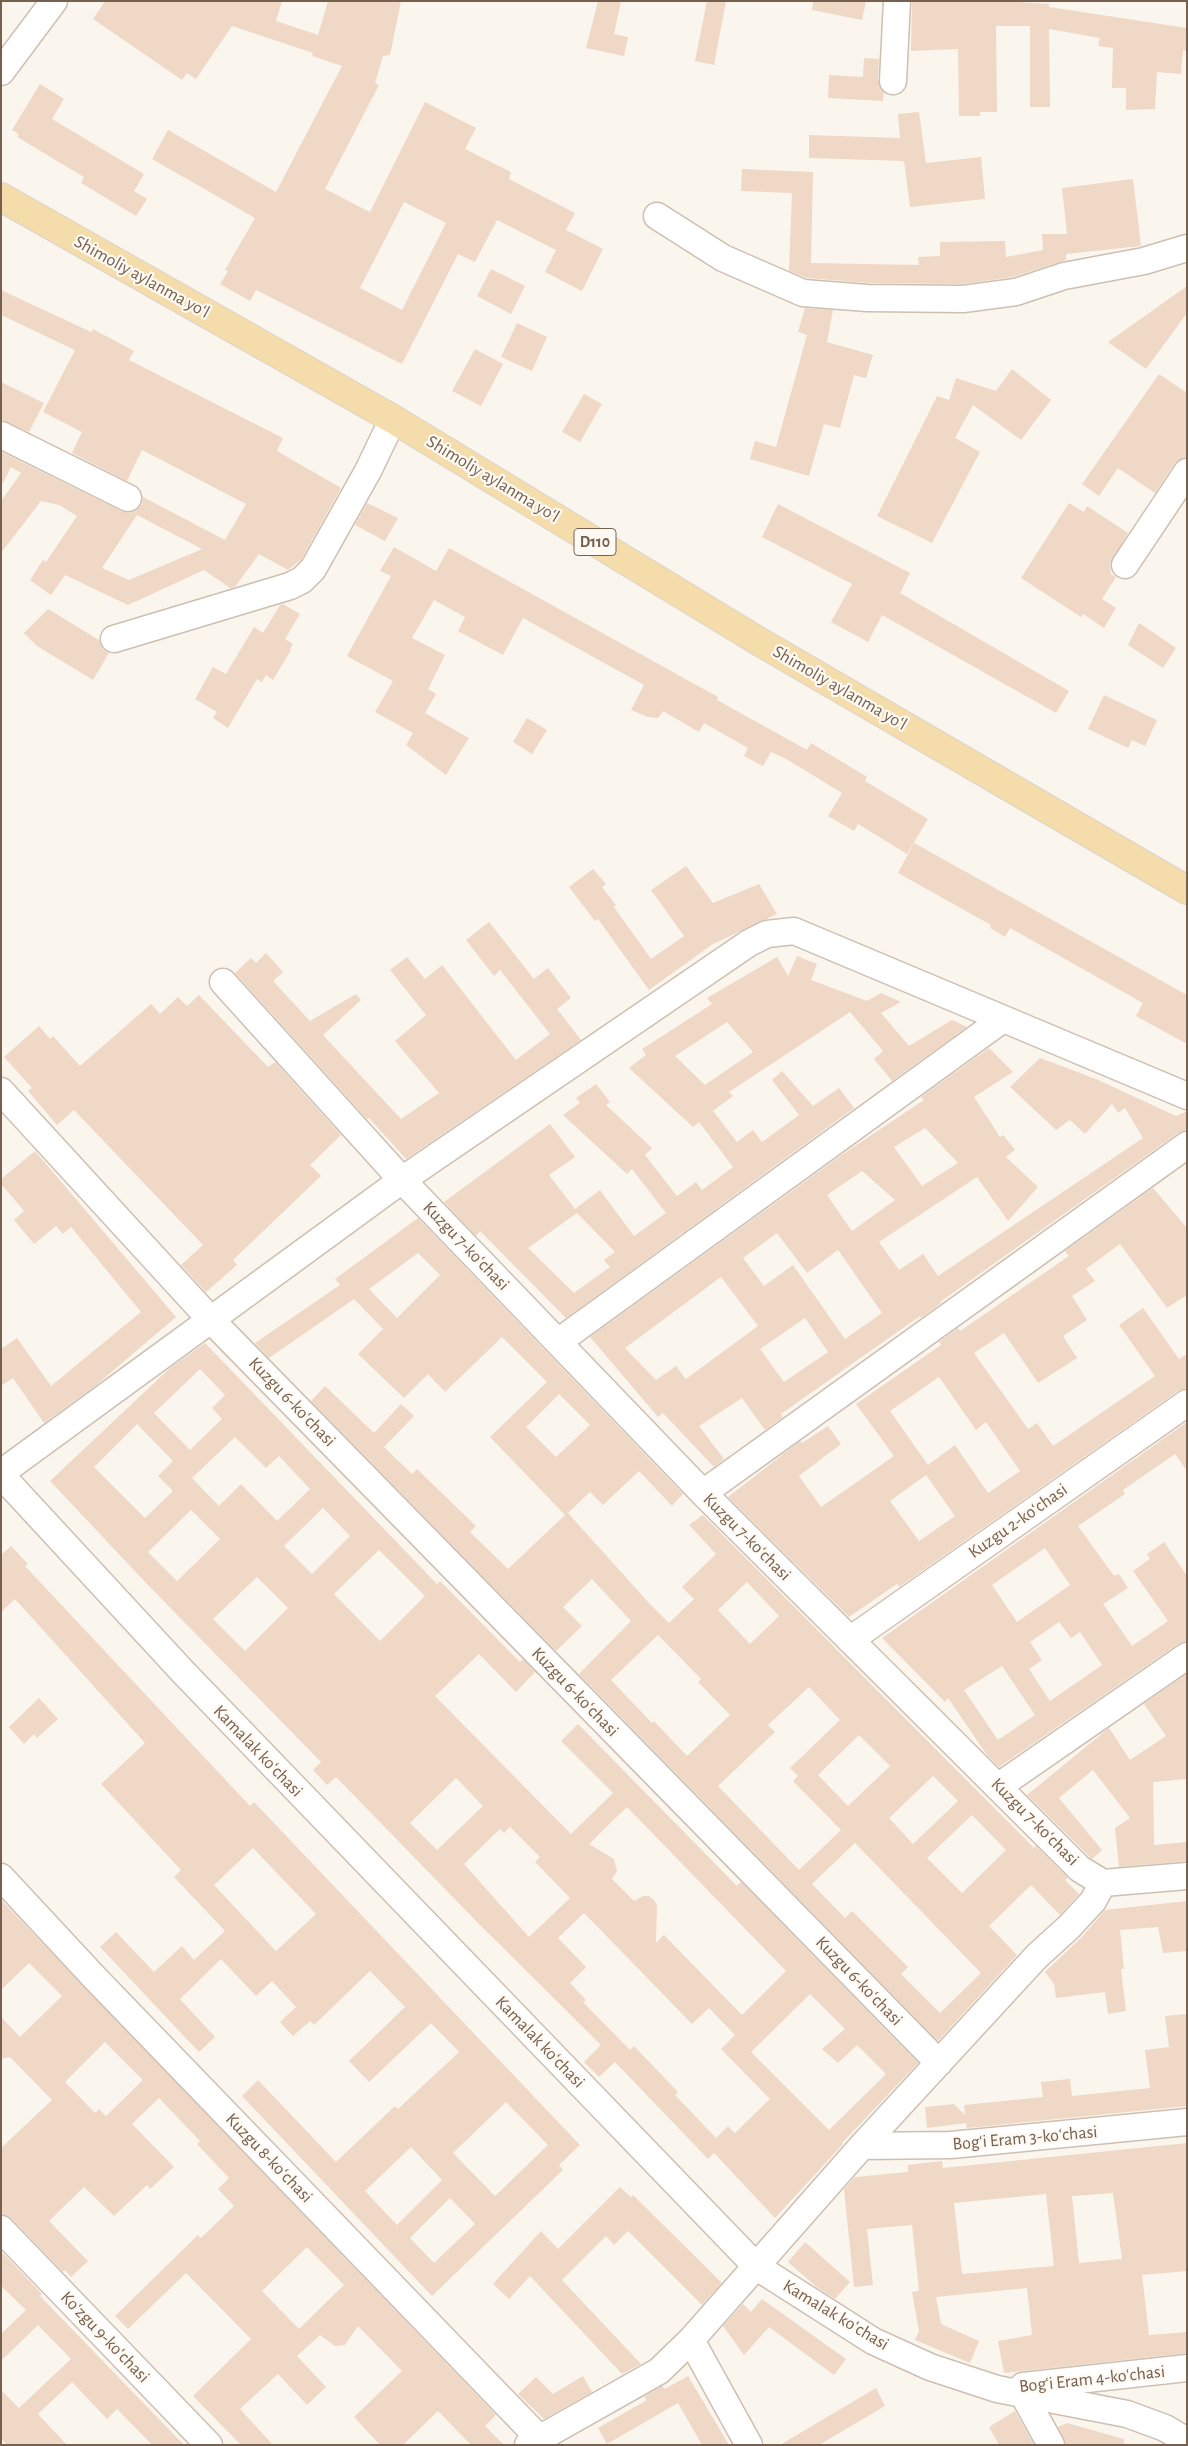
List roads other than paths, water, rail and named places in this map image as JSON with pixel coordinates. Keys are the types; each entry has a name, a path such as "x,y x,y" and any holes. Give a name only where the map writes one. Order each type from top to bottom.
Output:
{"main road":[{"name":"Shimoliy aylanma yoʻl","path":"1,198 393,418 760,642 1187,890"}],"street":[{"path":"1,72 54,1"},
{"path":"893,81 897,1"},
{"path":"657,216 723,258 803,293 867,298 962,299 1016,292 1064,276 1144,261 1187,248"},
{"path":"114,638 290,586 302,580 318,560 368,471 393,418"},
{"path":"1,435 128,498"},
{"path":"1125,564 1187,472"},
{"path":"1,1474 402,1180 749,944 767,934 794,931 1187,1096"},
{"name":"Kuzgu 7-koʻchasi","path":"223,982 402,1180 703,1493 1080,1869 1103,1883"},
{"path":"558,1342 1003,1019"},
{"name":"Kuzgu 6-koʻchasi","path":"1,1091 211,1320 939,2063"},
{"path":"703,1493 1187,1145"},
{"name":"Kuzgu 2-koʻchasi","path":"850,1640 1187,1402"},
{"name":"Kamalak koʻchasi","path":"1,1474 184,1673 756,2266 873,2341 930,2367 997,2389 1126,2414 1165,2428 1187,2441"},
{"path":"998,1786 1187,1656"},
{"path":"534,2442 659,2371 691,2340 862,2146 1037,1956 1070,1927 1093,1902 1103,1883 1187,1876"},
{"name":"Kuzgu 8-koʻchasi","path":"1,1877 534,2442"},
{"name":"Bogʻi Eram 3-koʻchasi","path":"862,2146 951,2145 1187,2122"},
{"name":"Koʻzgu 9-koʻchasi","path":"1,2229 209,2445"},
{"path":"691,2340 750,2445"},
{"name":"Bogʻi Eram 4-koʻchasi","path":"997,2389 1187,2368"},
{"path":"1023,2394 1051,2445"}]}
